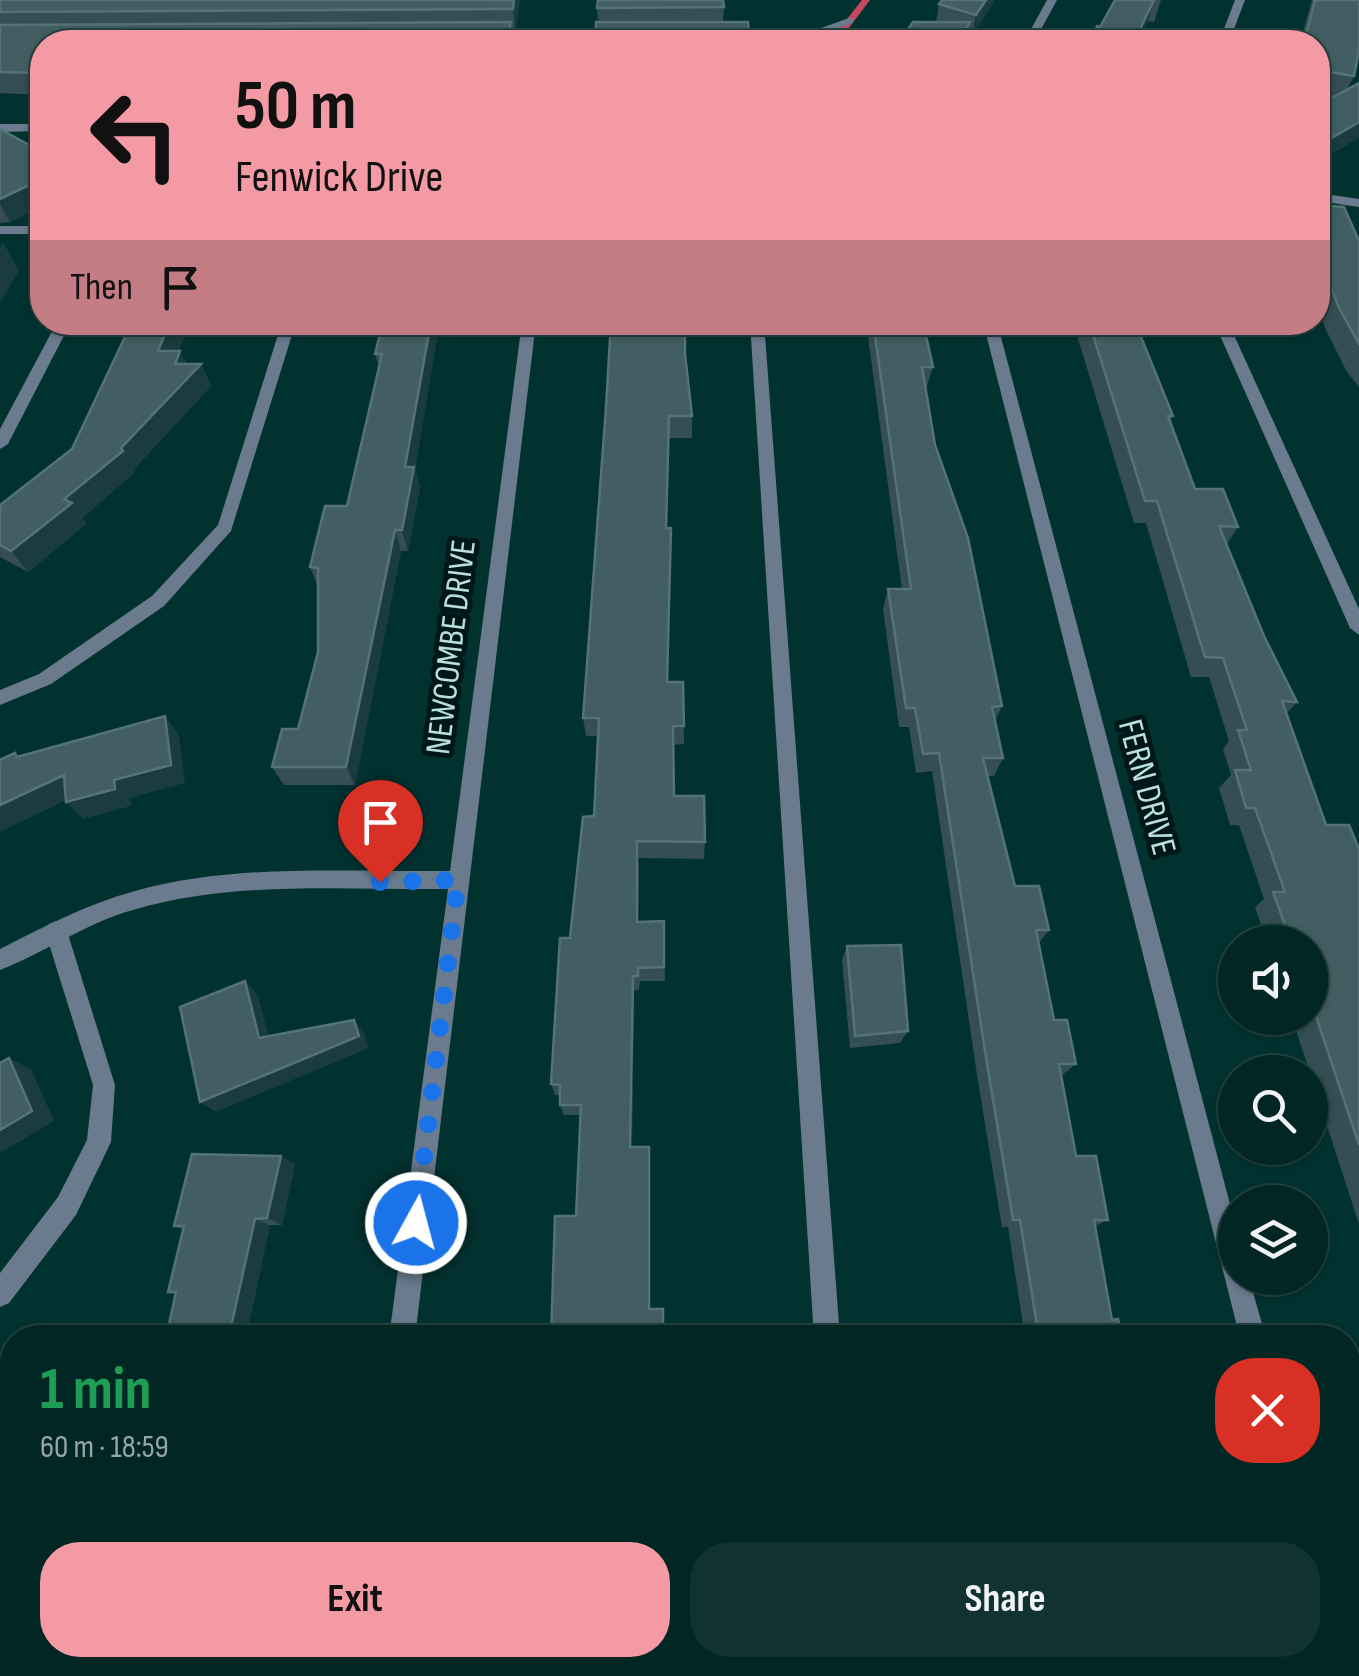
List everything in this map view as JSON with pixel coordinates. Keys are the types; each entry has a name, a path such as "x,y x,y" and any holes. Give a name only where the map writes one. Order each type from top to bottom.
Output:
{"street":[{"path":"1036,30 1052,0"},
{"path":"1229,30 1240,0"},
{"path":"825,30 849,21"},
{"path":"0,128 30,128"},
{"path":"1330,198 1359,202"},
{"path":"0,230 30,230"},
{"path":"0,444 57,335"},
{"path":"0,698 45,679 158,601 224,527 285,335"},
{"name":"NEWCOMBE DRIVE","path":"404,1325 527,335"},
{"path":"758,335 826,1325"},
{"name":"FERN DRIVE","path":"993,335 1218,1204"},
{"path":"1228,335 1359,628"},
{"path":"0,960 56,930 135,899 225,884 458,880"},
{"path":"0,1294 67,1206 99,1142 104,1085 56,930"},
{"path":"1242,1295 1250,1325"}],"building":[{"path":"0,0 514,0 513,9 0,12"},
{"path":"598,0 723,0 724,7 597,8"},
{"path":"942,0 986,0 976,15 939,4"},
{"path":"1115,0 1154,0 1140,30 1096,30"},
{"path":"1315,0 1359,0 1359,51 1354,76 1330,72 1330,30 1307,30"},
{"path":"511,22 509,30 30,30 30,73 0,72 0,25"},
{"path":"596,22 748,22 749,30 596,30"},
{"path":"913,22 970,22 966,30 907,30"},
{"path":"1359,83 1359,122 1330,139 1330,99"},
{"path":"0,129 30,145 30,185 0,199"},
{"path":"1330,206 1344,207 1359,241 1359,344 1330,285"},
{"path":"126,335 165,335 158,351 180,351 175,364 201,364 121,448 123,451 64,499 72,503 11,551 0,545 0,505 72,449"},
{"path":"380,335 429,335 405,467 414,467 402,530 395,530 346,767 272,767 282,729 298,729 318,652 318,568 310,567 325,506 347,506 382,354 375,354"},
{"path":"610,335 685,335 692,416 669,416 667,682 683,682 684,726 673,726 674,796 704,796 705,842 637,841 637,922 664,921 664,967 638,968 638,976 633,976 630,1147 649,1147 649,1309 663,1309 663,1325 551,1325 555,1216 576,1216 581,1105 560,1105 560,1085 551,1084 560,938 570,938 583,817 594,816 599,718 583,718"},
{"path":"875,335 926,335 933,367 922,367 935,445 968,538 1002,706 992,707 1003,758 983,758 1015,886 1039,886 1049,930 1036,930 1054,1020 1067,1020 1076,1064 1059,1064 1076,1156 1096,1156 1108,1220 1094,1220 1112,1320 1118,1319 1119,1325 1037,1325 1020,1220 1013,1220 939,753 923,754 915,708 906,708 888,589 911,589"},
{"path":"1093,335 1140,335 1173,416 1168,416 1195,489 1223,489 1238,527 1219,526 1264,636 1297,702 1282,701 1326,825 1349,825 1359,849 1359,1145 1322,1035 1328,1035 1328,925 1285,925 1273,892 1285,892 1255,808 1246,808 1235,770 1251,770 1238,730 1247,730 1223,658 1205,657 1157,501 1145,501"},
{"path":"165,716 171,765 114,780 115,789 66,802 64,775 0,805 0,760"},
{"path":"901,945 908,1031 855,1036 847,946"},
{"path":"245,981 259,1038 354,1020 359,1036 200,1102 180,1007"},
{"path":"9,1058 32,1111 0,1130 0,1063"},
{"path":"192,1154 281,1156 267,1218 255,1219 231,1325 169,1325 176,1292 168,1292 184,1226 174,1226"}],"waterway":[{"path":"843,30 866,0"}],"route":[{"path":"380,882 458,880 416,1223"}]}
